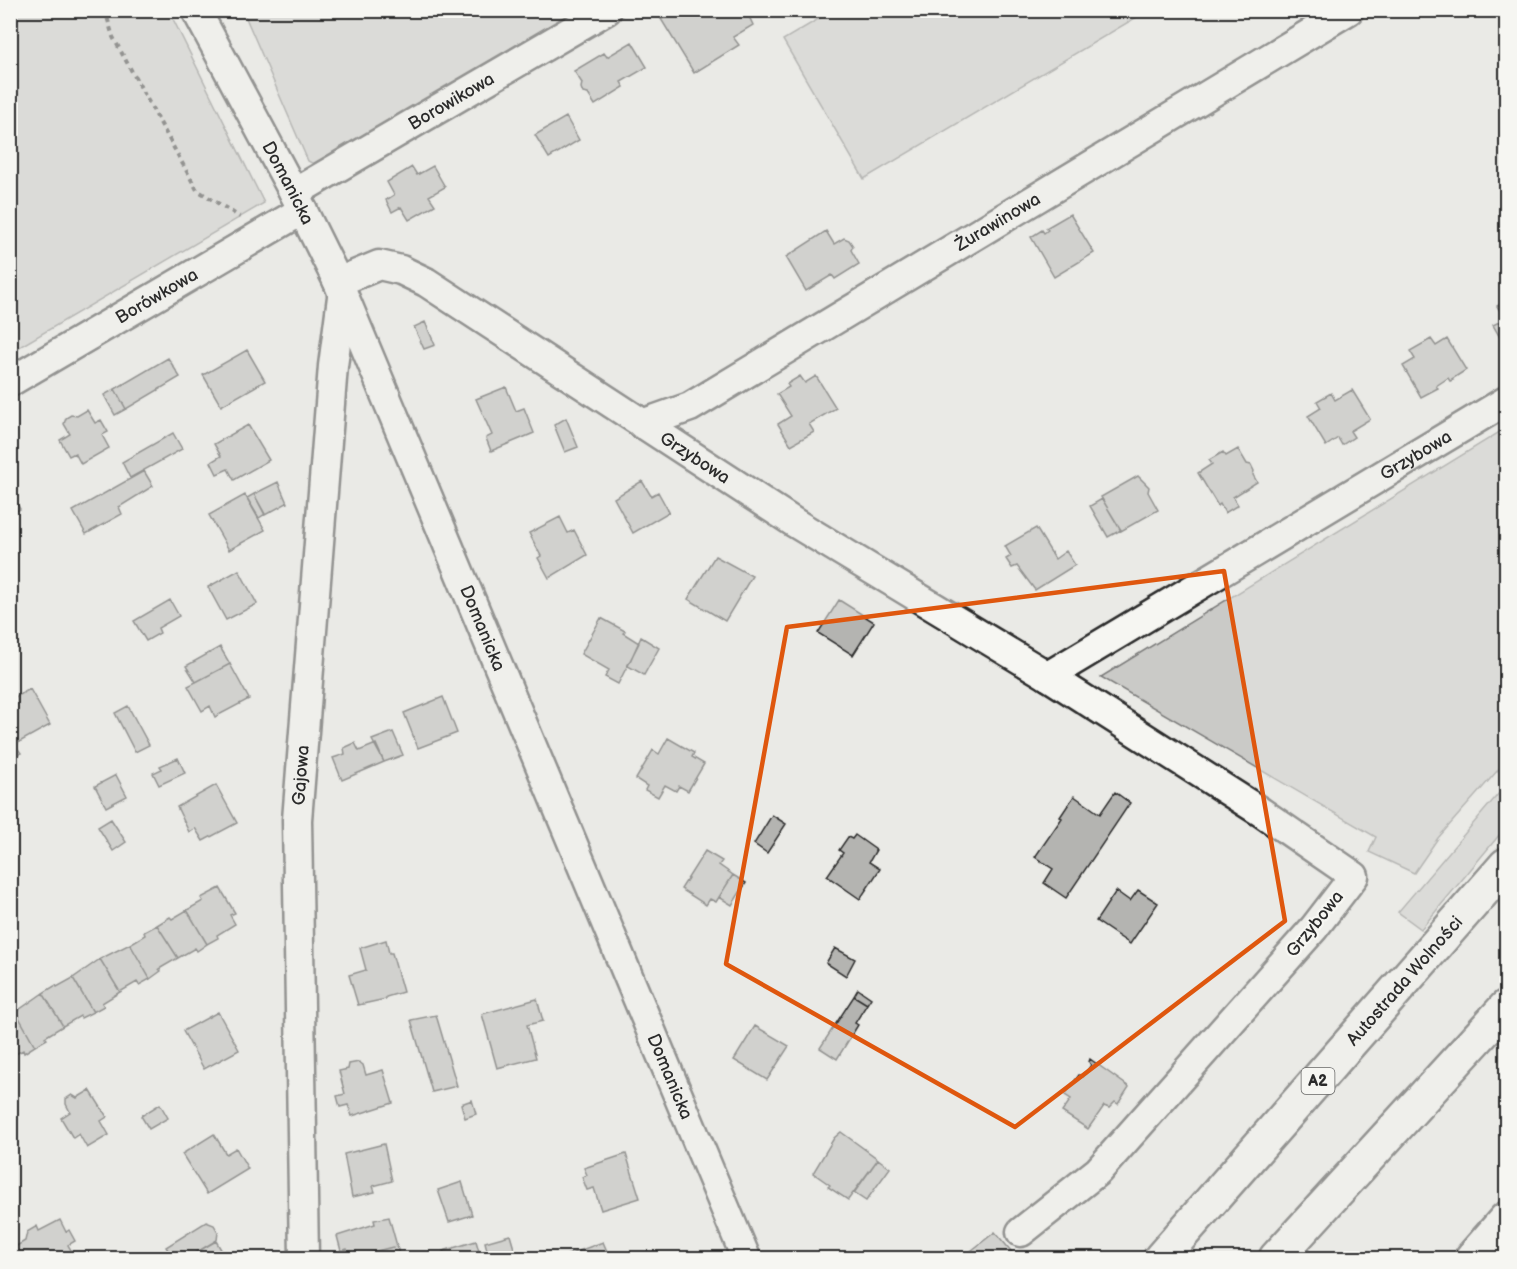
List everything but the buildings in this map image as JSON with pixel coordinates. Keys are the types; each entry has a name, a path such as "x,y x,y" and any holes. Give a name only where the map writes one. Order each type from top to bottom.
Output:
{"main road":[{"name":"Autostrada Wolności","path":"1161,1258 1506,865"},
{"path":"1276,1258 1506,1007"},
{"path":"1472,1258 1506,1219"}],"street":[{"name":"Domanicka","path":"196,10 298,202 340,288 746,1258"},
{"name":"Borowikowa","path":"298,202 607,10"},
{"name":"Żurawinowa","path":"642,423 690,407 1349,10"},
{"name":"Borówkowa","path":"10,382 264,231 298,202"},
{"name":"Grzybowa","path":"340,288 379,265 401,270 426,282 795,523 1048,676 1262,812 1354,876 1314,928 1098,1171 1021,1232"},
{"name":"Gajowa","path":"304,1258 297,820 340,288"},
{"name":"Grzybowa","path":"1048,676 1506,401"}],"path":[{"path":"105,10 113,37 197,190 264,231"}],"highlighted area":[{"path":"1224,571 1285,921 1015,1127 726,964 787,627"}],"shaded area":[{"path":"10,11 169,11 264,203 11,352"},
{"path":"243,11 581,11 319,167 308,161"},
{"path":"832,11 1147,11 864,179 783,40"},
{"path":"1506,428 1506,761 1438,838 1414,873 1369,852 1376,837 1101,677"},
{"path":"1506,785 1506,827 1421,929 1398,912"}]}
